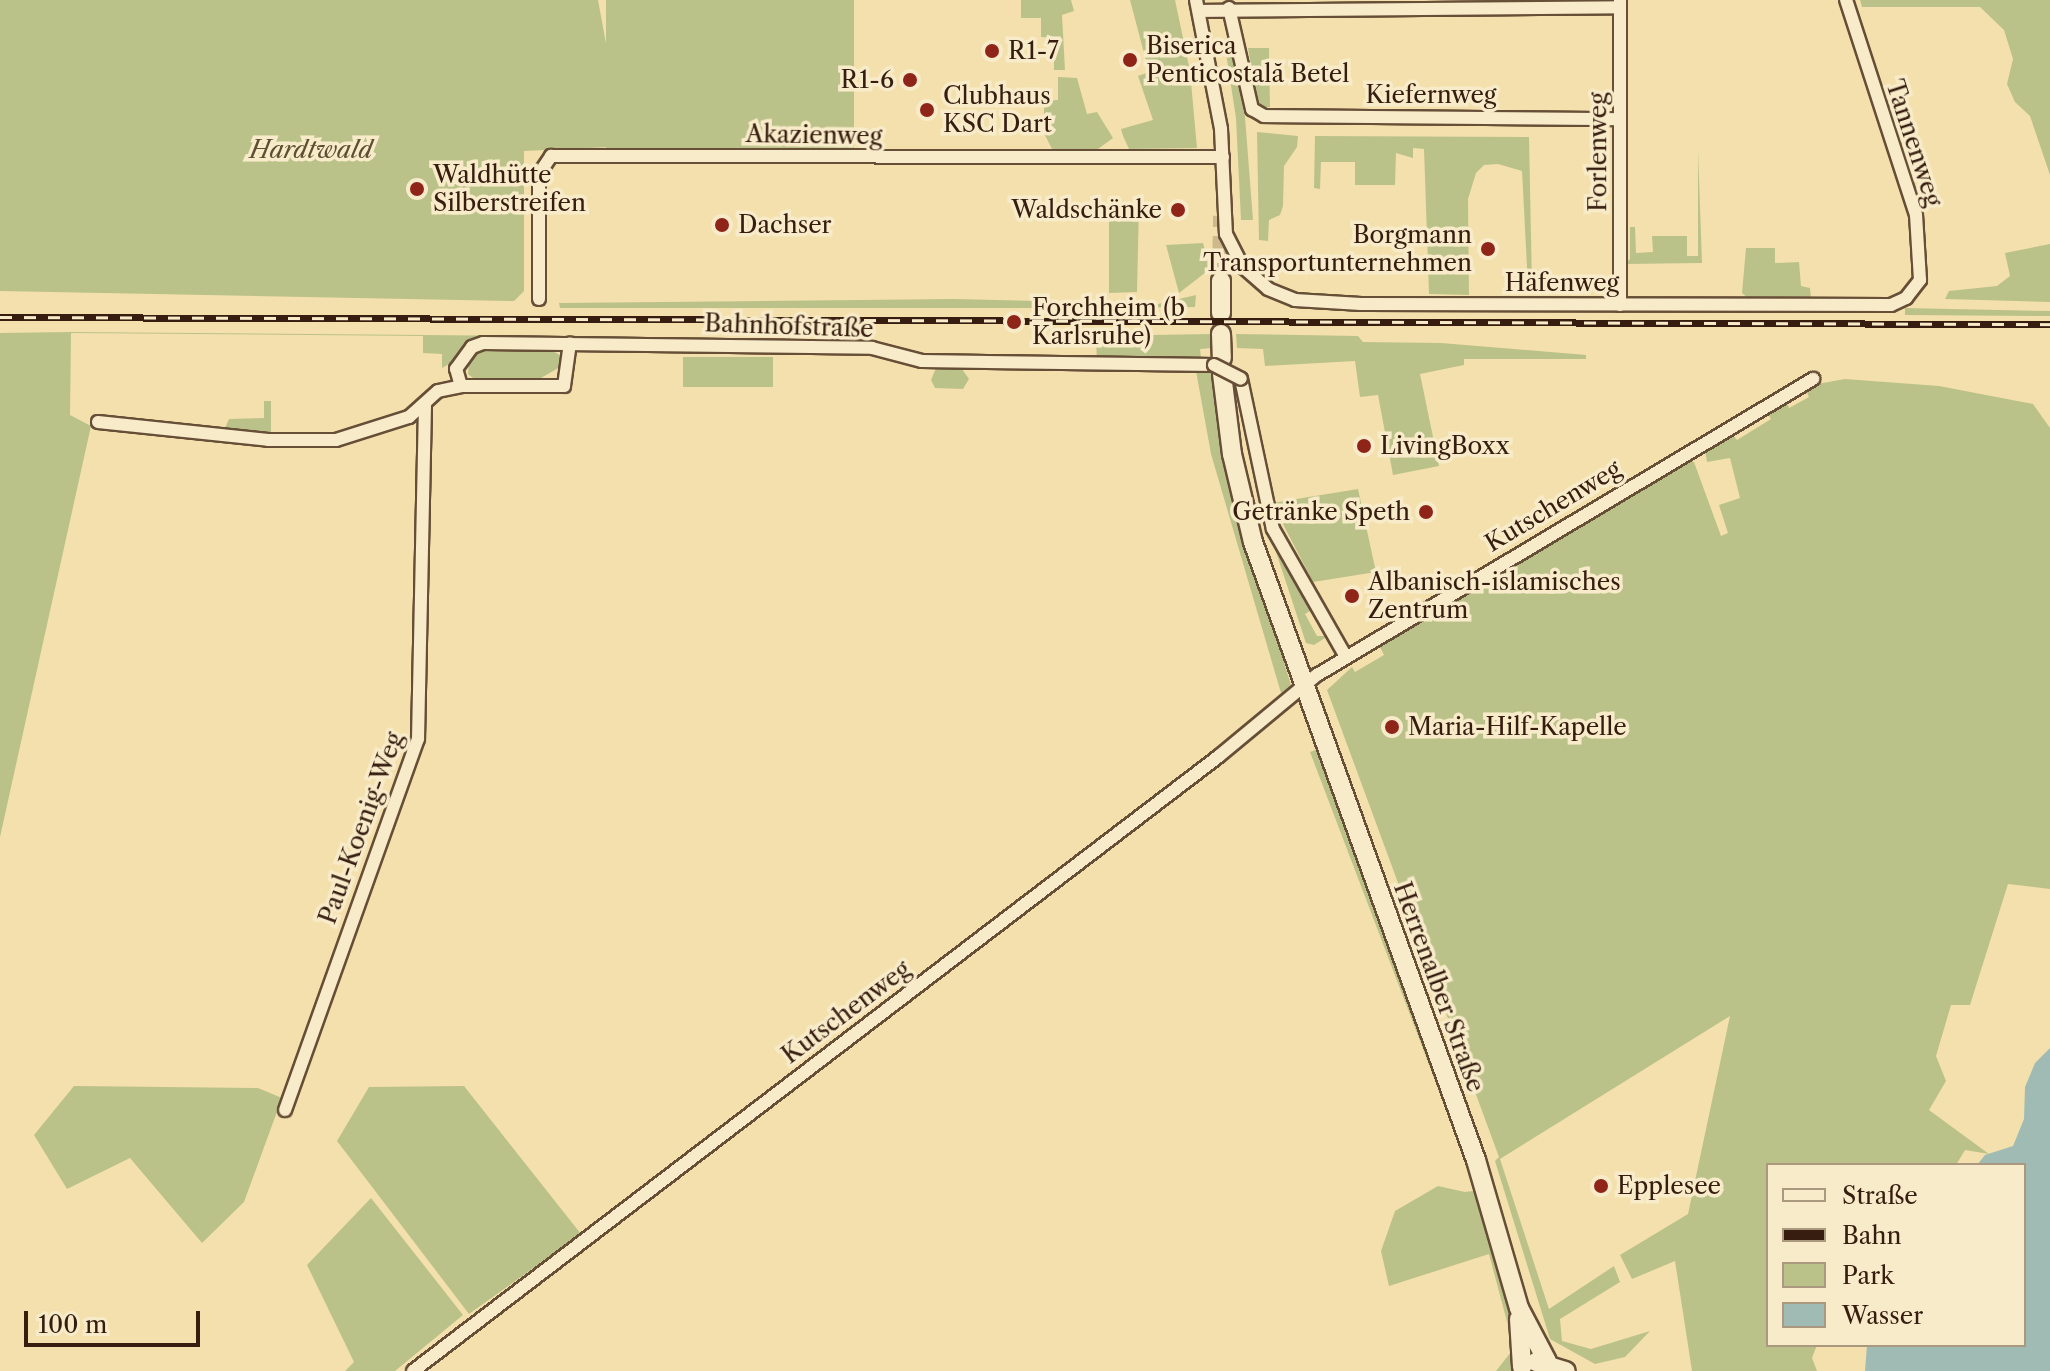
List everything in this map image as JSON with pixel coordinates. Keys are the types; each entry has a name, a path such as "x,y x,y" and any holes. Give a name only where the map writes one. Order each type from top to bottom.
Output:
{"main road":[{"path":"1221,281 1221,313"},
{"name":"Herrenalber Straße","path":"1221,334 1241,497 1310,680 1476,1160 1519,1308 1547,1361"},
{"name":"Herrenalber Straße","path":"1519,1308 1520,1369"},
{"path":"1520,1369 1547,1361 1566,1371"}],"street":[{"name":"Tannenweg","path":"1846,0 1916,215 1920,280 1906,298"},
{"path":"1223,157 1202,7 1620,4"},
{"name":"Forlenweg","path":"1620,4 1620,305"},
{"name":"Kiefernweg","path":"1229,8 1252,109 1264,116 1620,119"},
{"name":"Akazienweg","path":"539,299 539,174 551,156 1223,157"},
{"name":"Häfenweg","path":"1223,157 1226,234 1235,254 1251,277 1295,300 1891,305 1906,298"},
{"path":"98,422 304,442 336,440 409,417 438,391 461,386 564,386 570,343"},
{"name":"Bahnhofstraße","path":"461,386 456,369 472,347 570,343 872,348 922,361 1225,369"},
{"name":"Herrenalber Straße","path":"1225,369 1273,529 1346,657"},
{"name":"Kutschenweg","path":"413,1371 1219,756 1310,680 1813,379"},
{"name":"Paul-Koenig-Weg","path":"285,1110 418,739 425,405"}],"green space":[{"name":"Hardtwald","path":"0,0 598,0 622,130 609,129 611,147 524,151 524,291 514,301 0,291"},
{"path":"606,0 854,0 854,150 606,150"},
{"path":"1021,0 1071,0 1074,11 1062,15 1065,70 1054,70 1054,38 1041,37 1041,18 1021,18"},
{"path":"1130,0 1175,0 1190,71 1197,148 1129,149 1123,136 1121,129 1153,120 1138,76 1149,72"},
{"path":"1860,0 2050,0 2050,175 2030,116 2015,102 2007,84 2013,59 2004,30 1980,7 1862,7"},
{"path":"1228,39 1245,117 1253,220 1241,220 1236,118 1224,40"},
{"path":"1248,48 1269,48 1270,107 1258,107"},
{"path":"1058,77 1077,78 1087,114 1097,112 1113,138 1098,149 1053,151 1044,133 1044,101 1058,100"},
{"path":"1257,132 1298,136 1297,147 1284,166 1283,206 1280,215 1269,220 1268,241 1259,240"},
{"path":"1315,136 1529,137 1532,286 1528,286 1522,171 1498,164 1484,165 1476,173 1468,199 1469,295 1429,294 1424,149 1413,148 1413,158 1396,153 1395,185 1355,185 1355,162 1321,162 1320,189 1314,188"},
{"path":"1698,150 1702,263 1625,264 1630,259 1630,227 1635,227 1636,253 1653,252 1652,236 1687,236 1687,256 1698,256"},
{"path":"1139,205 1137,292 1109,293 1109,211"},
{"path":"1203,243 1210,269 1179,293 1166,245"},
{"path":"2050,244 2050,302 1945,299 1949,291 1997,286 2010,276 2005,253"},
{"path":"1746,248 1775,248 1775,263 1799,262 1801,286 1810,288 1811,298 1749,299 1742,293"},
{"path":"1196,295 1195,307 560,308 559,303 954,299 1158,304"},
{"path":"1905,308 2050,311 2050,316 1905,315"},
{"path":"71,332 652,337 490,340 442,368 442,354 423,353 423,336 71,333 70,415 91,426 0,837 0,333"},
{"path":"1212,334 1213,348 1200,349 1201,358 1097,359 1096,343 1087,342 1088,336"},
{"path":"1236,334 1358,336 1363,342 1441,343 1586,355 1586,359 1464,359 1464,365 1420,374 1439,466 1393,475 1378,395 1360,397 1355,361 1265,366 1263,349 1237,348"},
{"path":"547,348 560,355 560,367 541,378 478,382 468,374 469,363 480,350"},
{"path":"683,357 773,357 773,387 683,387"},
{"path":"936,368 962,369 969,379 963,389 935,388 931,380"},
{"path":"1196,371 1214,372 1216,409 1237,509 1291,685 1281,693 1211,454"},
{"path":"1845,379 1939,386 2033,404 2050,428 2050,889 2008,884 1970,1005 1951,1005 1936,1056 1946,1081 1929,1110 1989,1154 1965,1150 1957,1163 1766,1163 1766,1347 1816,1347 1812,1358 1817,1371 1692,1371 1675,1261 1632,1279 1620,1255 1688,1214 1730,1016 1500,1159 1549,1309 1614,1266 1620,1282 1560,1319 1562,1341 1591,1349 1650,1331 1625,1357 1595,1364 1550,1339 1495,1161 1499,1157 1327,690 1352,667 1355,672 1384,655 1379,645 1687,460 1694,462 1721,536 1728,533 1719,505 1740,498 1730,458 1707,462 1705,450 1731,433 1737,440 1771,419 1767,412 1786,401 1789,408 1809,397 1805,389"},
{"path":"264,401 271,401 271,438 223,433 229,419 264,418"},
{"path":"1358,489 1376,572 1313,582 1272,503"},
{"path":"1275,549 1313,609 1305,614 1317,636 1328,636 1314,645 1306,643"},
{"path":"1318,749 1483,1205 1519,1339 1518,1359 1511,1371 1496,1371 1514,1348 1489,1254 1389,1286 1381,1251 1395,1211 1438,1186 1465,1192 1473,1191 1474,1183 1310,752"},
{"path":"74,1086 258,1088 282,1098 244,1202 202,1243 130,1158 67,1189 34,1135"},
{"path":"464,1086 581,1234 469,1314 337,1141 369,1087"},
{"path":"371,1198 463,1315 395,1371 345,1371 354,1362 307,1265"}],"water":[{"path":"2050,1048 2050,1371 1865,1371 1867,1347 2026,1347 2026,1163 1979,1163 1985,1155 2013,1146 2024,1119 2025,1087 2035,1063"}],"tunnel":[{"path":"1221,281 1222,216"}],"railway":[{"path":"0,317 2050,324"}],"place":[{"name":"R1-7","path":"992,51"},
{"name":"Biserica Penticostală Betel","path":"1130,60"},
{"name":"R1-6","path":"910,80"},
{"name":"Clubhaus KSC Dart","path":"927,110"},
{"name":"Waldhütte Silberstreifen","path":"417,189"},
{"name":"Waldschänke","path":"1178,210"},
{"name":"Dachser","path":"722,225"},
{"name":"Borgmann Transportunternehmen","path":"1488,249"},
{"name":"Forchheim (b Karlsruhe)","path":"1014,322"},
{"name":"LivingBoxx","path":"1364,446"},
{"name":"Getränke Speth","path":"1426,512"},
{"name":"Albanisch-islamisches Zentrum","path":"1352,596"},
{"name":"Maria-Hilf-Kapelle","path":"1392,727"},
{"name":"Epplesee","path":"1601,1186"}]}
